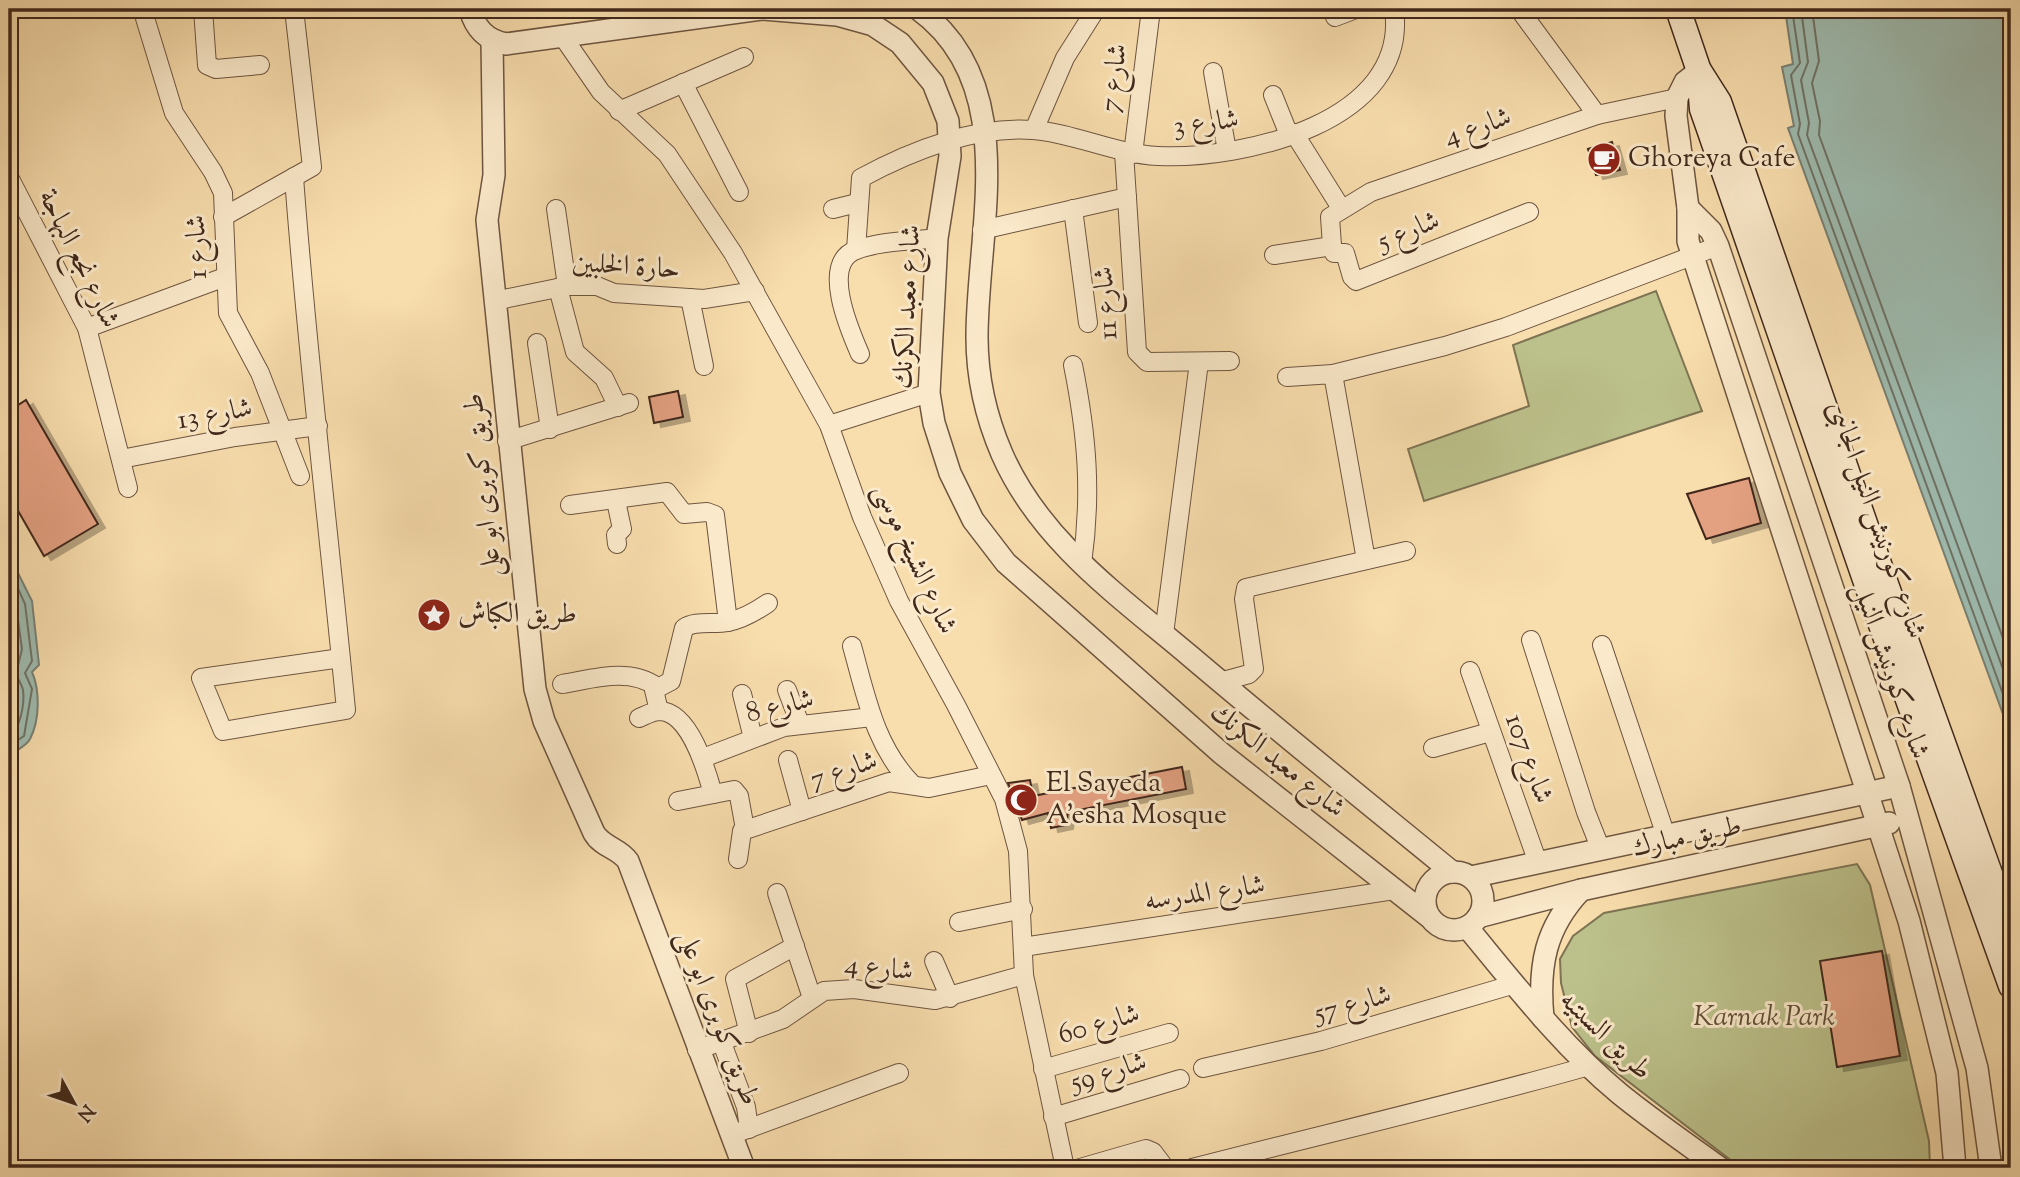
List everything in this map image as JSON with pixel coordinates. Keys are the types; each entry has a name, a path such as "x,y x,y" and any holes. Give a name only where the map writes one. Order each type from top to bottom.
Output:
{"main road":[{"name":"شارع كورنيش النيل الجانبى","path":"1678,9 1699,71 1719,102 1887,587 2011,933"},
{"name":"شارع كورنيش النيل الجانبى","path":"1699,71 1702,109 1707,126 1870,594 2011,986"}],"street":[{"path":"203,9 207,65 216,69 260,65"},
{"path":"223,217 312,167 295,9"},
{"path":"470,9 480,30 492,40"},
{"name":"شارع معبد الكرنك","path":"492,40 514,44 719,11 761,9 802,10 873,25 900,43 933,83 942,101 950,141 937,237 929,393 934,423 950,472 973,520 1006,562 1221,753 1428,916"},
{"name":"شارع معبد الكرنك","path":"918,9 948,37 965,64 978,93 987,133 977,337 979,378 988,417 1023,495 1050,533 1082,564 1220,682 1462,875"},
{"path":"1034,130 1065,58 1096,9"},
{"name":"شارع 7","path":"1129,153 1151,9"},
{"path":"1335,17 1356,9"},
{"name":"شارع 3","path":"857,203 860,178 950,141 987,133 1034,130 1129,153 1180,157 1227,151 1291,134 1351,107 1371,88 1386,65 1393,40 1394,9"},
{"path":"1519,9 1597,115"},
{"name":"شارع 1","path":"145,19 174,113 219,182 229,313 260,373 300,476"},
{"name":"شارع الشيخ موسى","path":"563,37 589,76 619,111 667,154 733,253 829,425 862,517 899,601 1004,799 1018,851 1023,909 1024,975 1065,1168"},
{"name":"طريق كوبرى ابو على","path":"492,40 494,175 486,220 530,655 544,721 594,833 600,842 621,853 628,861 697,1050 740,1132 744,1168"},
{"path":"619,111 744,57"},
{"path":"1677,98 1685,82 1699,71"},
{"path":"1213,72 1227,151"},
{"path":"683,83 739,192"},
{"path":"1273,95 1291,134 1340,208 1329,221 1332,246 1274,256"},
{"name":"شارع 4","path":"1340,208 1371,192 1597,115 1677,98"},
{"name":"شارع كورنيش النيل","path":"1677,98 1676,116 1688,208 1688,241 1692,257 1909,920 1947,1073 1955,1168"},
{"name":"شارع 11","path":"1129,153 1127,197 1137,352 1147,362 1230,361"},
{"name":"شارع نجع البهاجة","path":"9,177 87,328 128,488"},
{"path":"294,177 318,426 341,658 346,710 223,731 201,678 341,658"},
{"path":"982,230 1127,197"},
{"path":"833,209 857,203 856,250"},
{"name":"شارع كورنيش النيل","path":"1688,208 1711,231 1717,246 1899,786 1978,1068 1991,1168"},
{"path":"507,441 624,405 604,378 581,358 571,345 556,209"},
{"path":"1073,209 1088,323"},
{"name":"شارع 5","path":"1332,246 1334,253 1345,253 1352,277 1356,281 1529,212"},
{"path":"860,354 843,313 839,281 842,262 856,250 937,237"},
{"path":"1287,377 1333,374 1445,346 1506,327 1717,246"},
{"path":"87,328 225,277"},
{"name":"حارة الخلبين","path":"494,301 563,287 597,286 614,293 691,298 720,298 755,292"},
{"path":"691,298 704,366"},
{"path":"537,343 550,429"},
{"path":"1164,634 1199,362"},
{"path":"1073,365 1088,469 1089,513 1082,564"},
{"path":"1333,374 1366,560"},
{"path":"829,425 929,393"},
{"name":"شارع 13","path":"121,459 318,426"},
{"path":"1752,439 1778,429"},
{"path":"570,505 616,501 667,492 684,514 707,512 715,515 728,622"},
{"path":"616,501 622,529 616,535 617,544"},
{"path":"1220,682 1249,674 1254,669 1244,599 1246,588 1406,551"},
{"path":"659,711 654,693 657,687 671,681 682,633 687,625 728,622 749,615 768,603"},
{"path":"1531,640 1586,812 1601,850"},
{"path":"1602,645 1666,836"},
{"path":"852,646 872,717 892,762 914,786"},
{"name":"شارع 107","path":"1470,671 1538,863"},
{"path":"562,684 626,675 637,676 657,687"},
{"path":"787,690 800,724"},
{"path":"742,694 753,738"},
{"path":"639,718 659,711 672,715 684,727 703,758 713,794"},
{"name":"شارع 8","path":"703,758 753,738 800,724 872,717"},
{"path":"1433,748 1490,732"},
{"path":"788,760 802,811"},
{"name":"شارع 7","path":"746,829 889,782 929,788 991,775"},
{"name":"طريق مبارك","path":"1462,875 1538,863 1899,786"},
{"path":"678,801 737,792 746,829 739,836 738,859"},
{"name":"طريق مبارك","path":"1473,922 1581,890 1909,818"},
{"path":"1440,875 1462,875 1482,896 1473,922 1446,929 1428,916 1425,893 1440,875"},
{"name":"شارع المدرسه","path":"1023,947 1307,906 1394,890"},
{"path":"1543,1017 1541,970 1545,947 1553,926 1581,890"},
{"path":"777,893 812,998"},
{"path":"959,922 1023,909"},
{"name":"طريق السبتيه","path":"1473,922 1515,984 1590,1066 1620,1093 1720,1168"},
{"path":"749,1033 735,979 795,946"},
{"path":"934,961 950,998"},
{"name":"شارع 4","path":"697,1050 783,1020 824,991 839,989 919,1000 950,998 1024,975"},
{"name":"شارع 57","path":"1203,1068 1321,1041 1515,984"},
{"name":"شارع 60","path":"1043,1069 1169,1033"},
{"path":"722,1043 743,1096 740,1132 899,1073"},
{"path":"1192,1168 1398,1115 1480,1097 1590,1066"},
{"name":"شارع 59","path":"1053,1117 1180,1079"},
{"path":"1080,1168 1146,1149 1153,1152 1165,1168"}],"green space":[{"path":"1656,291 1702,411 1424,501 1408,449 1529,406 1513,345"},
{"name":"Karnak Park","path":"1857,864 1870,885 1929,1141 1930,1168 1741,1168 1595,1056 1572,1027 1561,983 1560,959 1573,936 1604,913"}],"water":[{"path":"1785,9 2011,9 2011,736 1788,128 1794,126 1782,67 1793,64"},
{"path":"9,555 32,601 39,665 32,672 38,705 36,723 27,743 13,753 9,752"}],"building":[{"name":"Ghoreya Cafe","path":"1612,142 1620,170 1596,175 1588,149"},
{"path":"678,391 683,417 654,423 649,397"},
{"path":"26,400 98,524 44,556 9,495 9,411"},
{"path":"1749,478 1761,523 1706,539 1687,494"},
{"path":"1182,767 1186,789 1068,812 1066,825 1051,828 1048,813 1022,820 1008,783 1030,780 1033,796"},
{"path":"1882,951 1900,1056 1837,1067 1820,961"}],"place":[{"name":"Ghoreya Cafe","path":"1604,159"},
{"name":"طريق الكباش","path":"434,615"},
{"name":"El Sayeda A'esha Mosque","path":"1021,800"}]}
